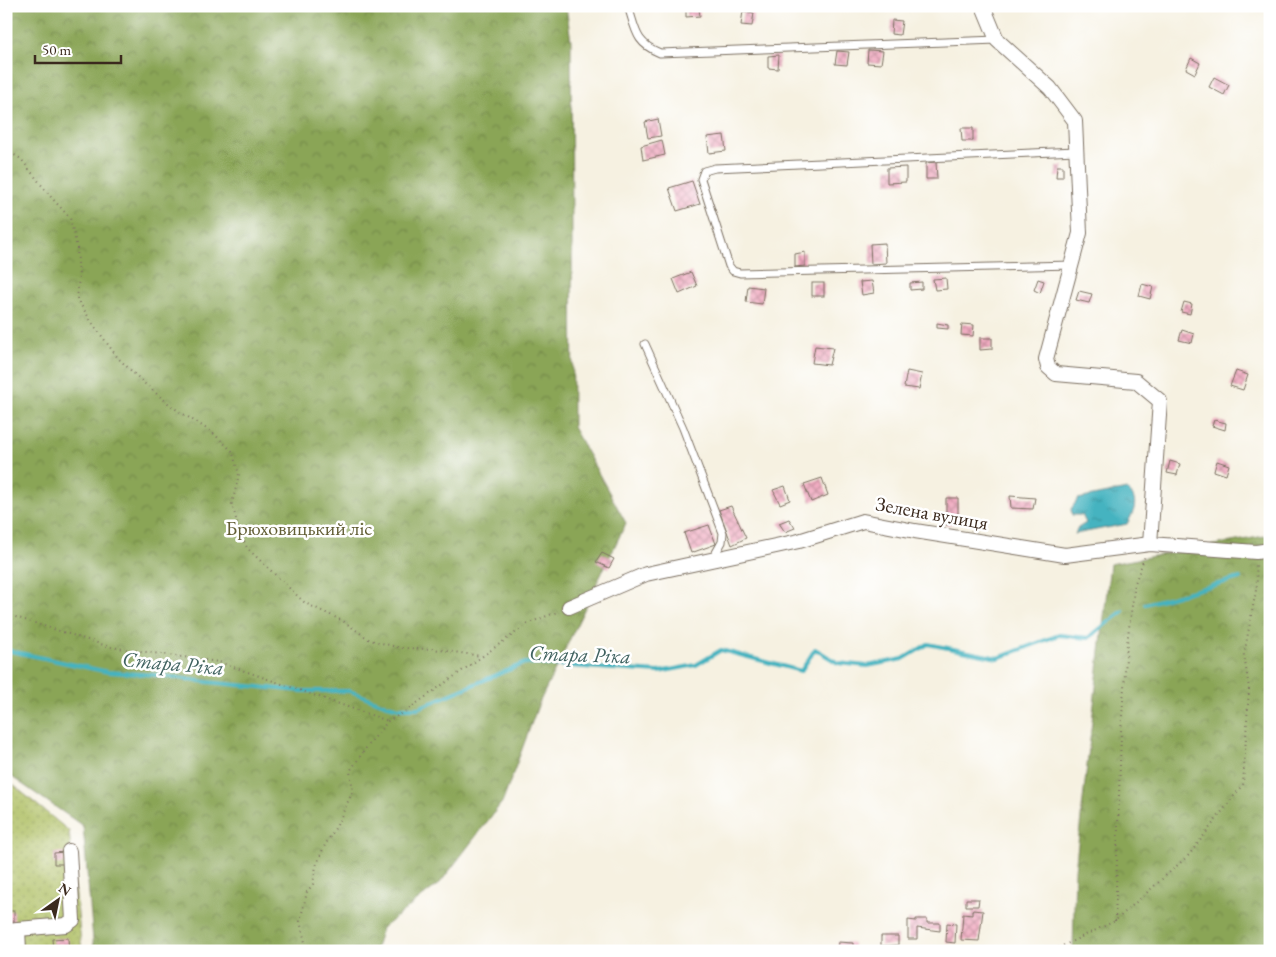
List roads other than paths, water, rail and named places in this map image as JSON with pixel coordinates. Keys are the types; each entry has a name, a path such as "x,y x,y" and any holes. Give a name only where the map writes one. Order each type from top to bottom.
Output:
{"street":[{"path":"983,6 997,40 1050,88 1075,121 1080,233 1046,359 1048,367 1056,374 1136,381 1160,401 1150,544"},
{"name":"Зелена вулиця","path":"569,607 646,574 799,540 863,521 1065,555 1150,544 1263,551"},
{"path":"19,951 12,930 66,926 73,920 69,851"}],"lane":[{"path":"628,6 639,40 648,48 660,53 997,40"},
{"path":"1072,265 750,273 733,271 729,266 701,179 704,171 715,168 1076,151"},
{"path":"645,344 683,428 723,533 722,542 712,559"}],"water":[{"path":"1127,489 1131,493 1135,506 1127,524 1075,534 1078,528 1086,523 1082,515 1072,515 1071,509 1078,499"}],"waterway":[{"name":"Стара Ріка","path":"1145,604 1240,578"},
{"name":"Стара Ріка","path":"6,650 108,672 157,675 301,691 350,691 399,708 418,708 525,663 659,672 696,665 721,650 801,671 815,649 838,663 867,666 903,659 928,644 998,658 1059,635 1088,638 1123,611"}],"park label":[{"name":"Брюховицький ліс","path":"299,528"}]}
